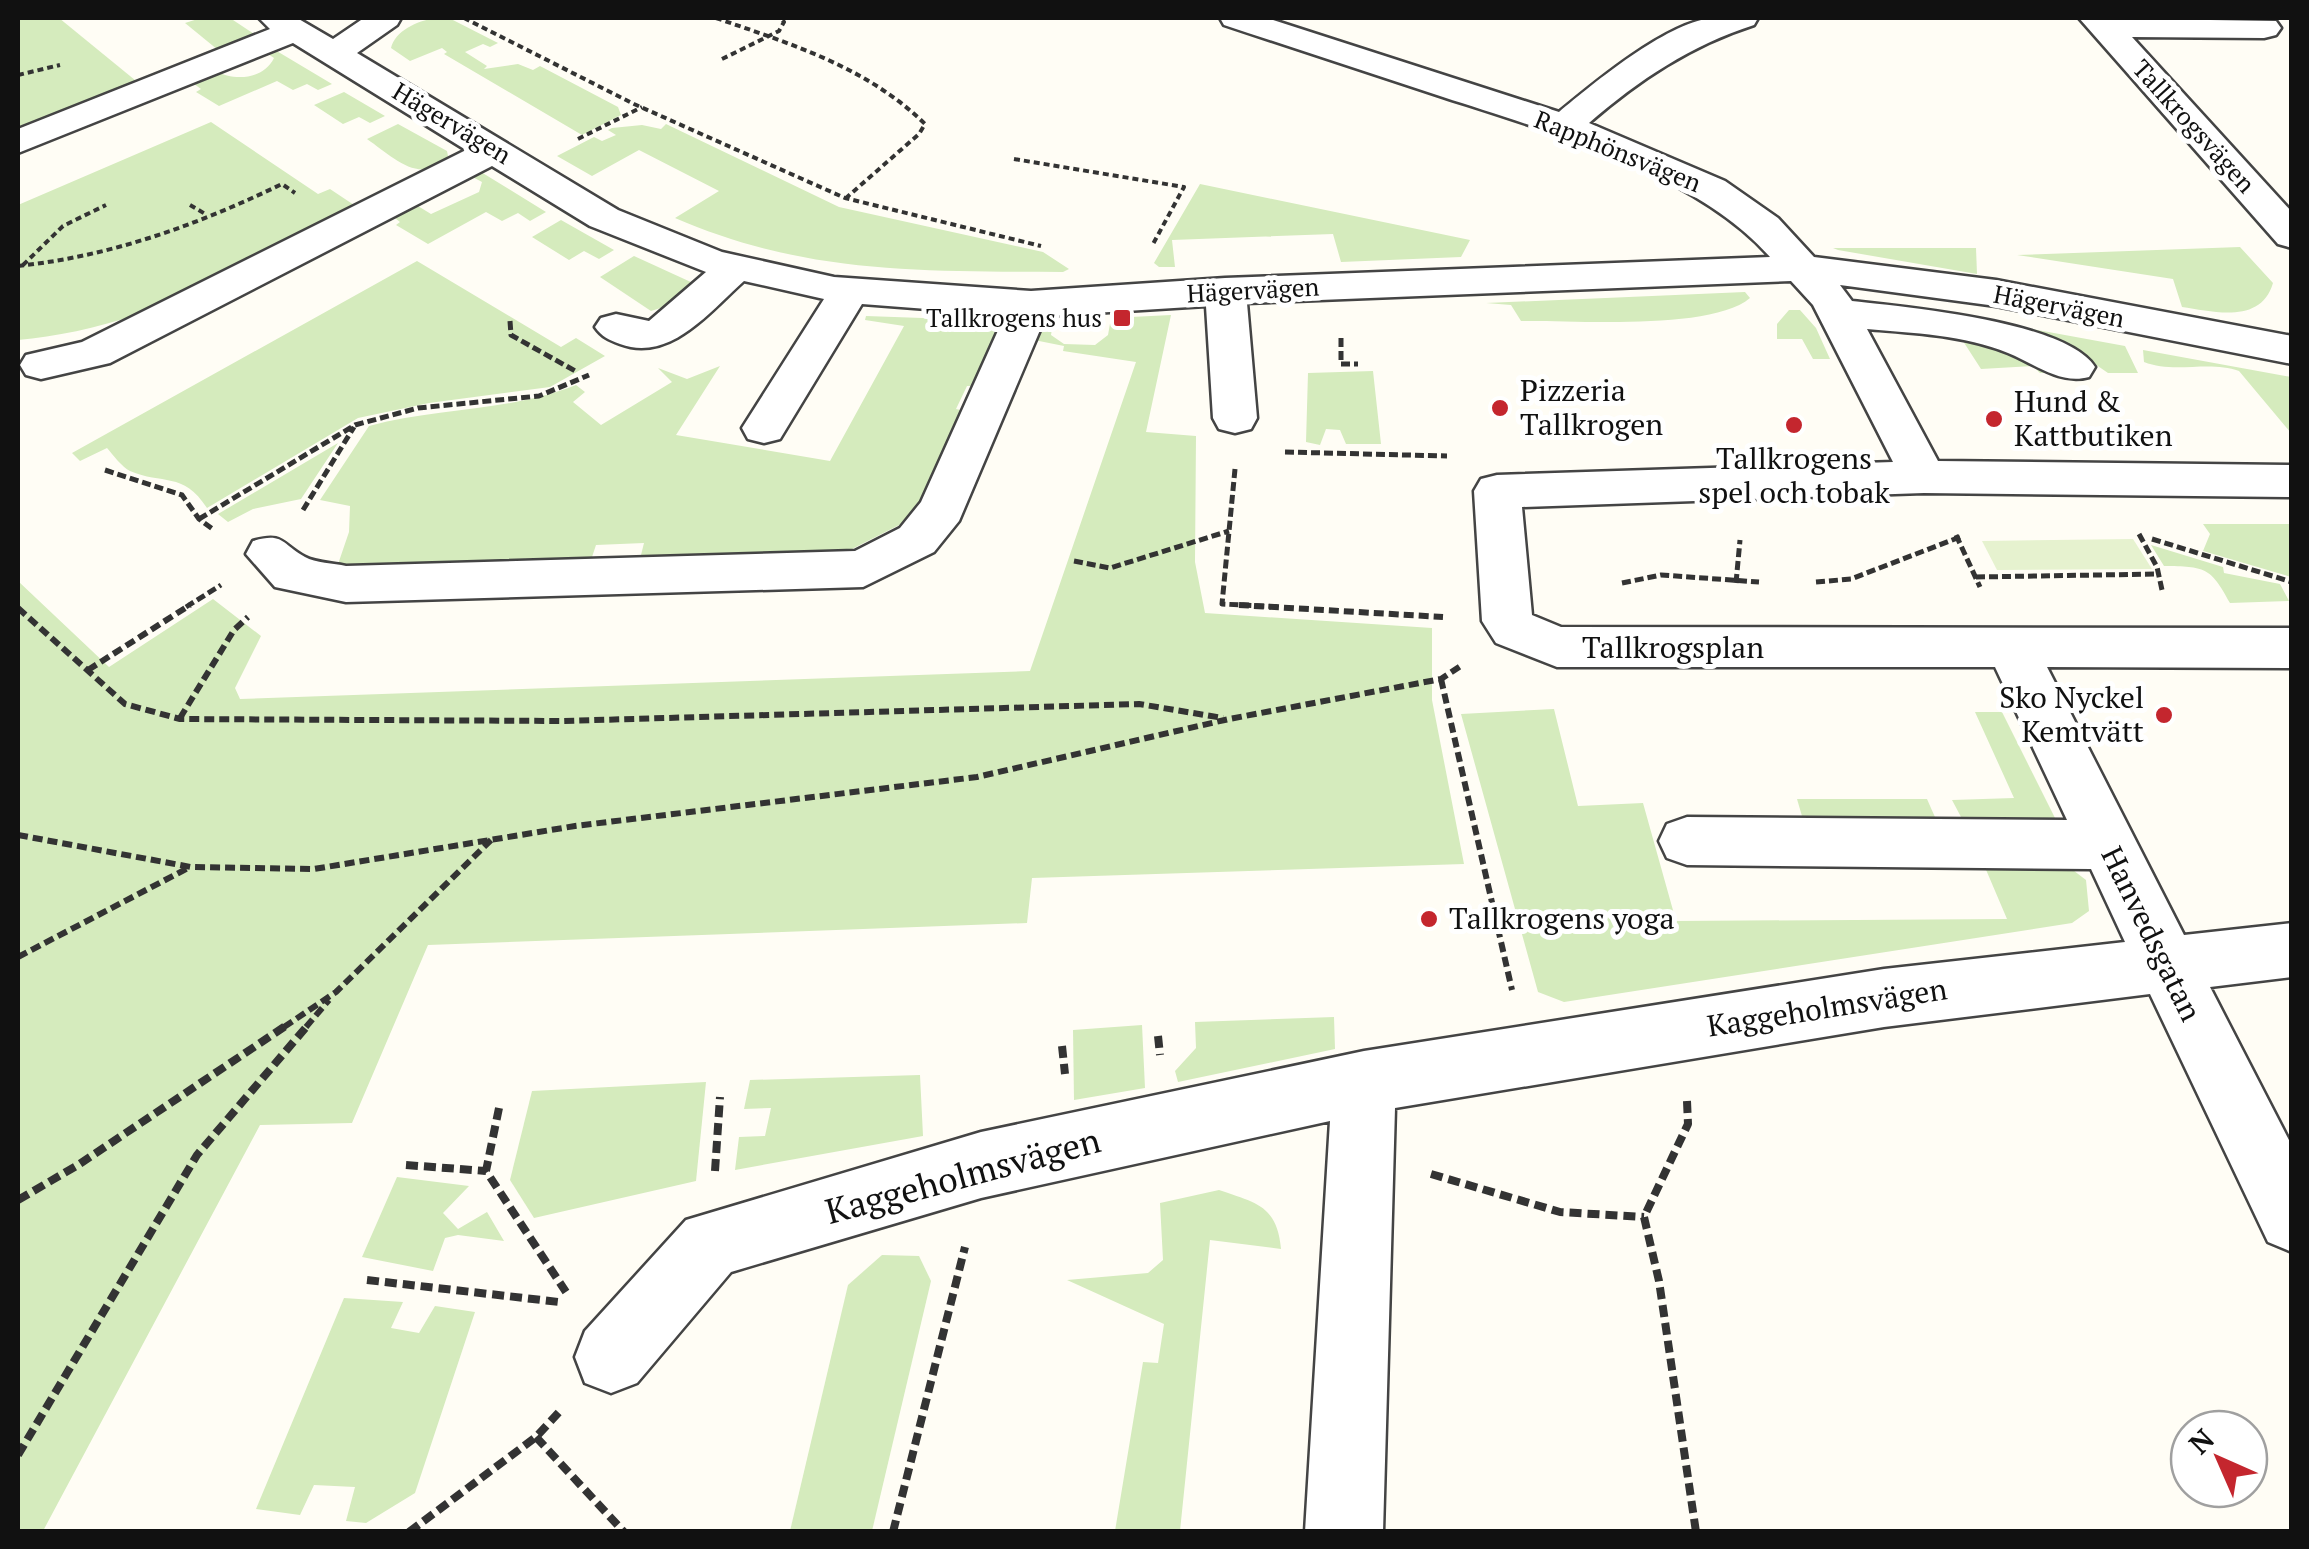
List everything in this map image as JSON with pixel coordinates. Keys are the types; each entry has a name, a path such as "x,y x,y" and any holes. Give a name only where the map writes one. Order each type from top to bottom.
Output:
{"street":[{"path":"335,53 385,18"},
{"name":"Rapphönsvägen","path":"1236,18 1564,126 1641,156 1712,190 1764,226 1831,300 1924,477"},
{"path":"1564,126 1624,74 1676,43 1742,18"},
{"path":"2099,22 2264,28"},
{"name":"Tallkrogsvägen","path":"2099,22 2292,236"},
{"path":"18,142 286,24"},
{"name":"Hägervägen","path":"286,24 604,218 710,260 850,290 1031,304 1226,290 1802,268 1996,293 2292,350"},
{"path":"42,366 95,353 496,149"},
{"path":"627,332 662,331 736,266"},
{"path":"764,428 850,290"},
{"path":"1226,290 1237,428"},
{"path":"281,564 346,584 863,568 917,540 942,509 1031,304"},
{"path":"1838,313 1929,322 2015,340 2074,367"},
{"path":"1510,625 1498,491 1924,477 2292,481"},
{"name":"Tallkrogsplan","path":"1510,625 1558,647 2292,648"},
{"name":"Hanvedsgatan","path":"2012,650 2292,1218"},
{"path":"1686,841 2106,845"},
{"name":"Kaggeholmsvägen","path":"610,1357 710,1244 981,1166 1364,1082 1884,998 2292,950"},
{"path":"1344,1532 1364,1082"}],"path":[{"path":"464,18 634,104 845,198 966,231 1073,253 1094,269 1115,299 1184,187 1014,159"},
{"path":"716,18 855,73 914,110 926,124 845,198"},
{"path":"722,59 779,31 784,22 780,18"},
{"path":"20,266 72,262 208,216 282,184 340,226"},
{"path":"20,266 63,226 106,204"},
{"path":"190,204 208,216"},
{"path":"510,321 512,335 587,377"},
{"path":"199,519 355,425 418,408 539,396 587,377 627,332"},
{"path":"180,718 234,630 281,564 313,497 355,425"},
{"path":"1462,450 1448,456 1284,452 1237,428 1222,604 1510,625"},
{"path":"1448,456 1449,474"},
{"path":"106,470 182,495 199,519 230,541 281,564"},
{"path":"1924,477 2012,650"},
{"path":"2110,479 2158,568 2157,574 2193,649"},
{"path":"1734,649 1746,482"},
{"path":"1074,561 1110,568 1228,531"},
{"path":"2120,534 2139,534 2292,582"},
{"path":"1811,583 1850,580 1957,537 1975,537"},
{"path":"88,670 281,564"},
{"path":"1976,577 2157,574"},
{"path":"18,835 191,866 314,869 492,840 977,777 1229,719 1440,679 1510,625 1575,591 1661,575 1772,583"},
{"path":"18,608 125,704 180,718 564,721 1139,704 1229,719"},
{"path":"1440,679 1526,1056"},
{"path":"18,1455 198,1155 336,992 492,840"},
{"path":"18,957 191,866"},
{"path":"18,1200 336,992"},
{"path":"1684,1030 1688,1124 1644,1217 1660,1281 1696,1532"},
{"path":"367,1280 575,1304 486,1171 499,1108"},
{"path":"1361,1154 1560,1212 1644,1217"},
{"path":"406,1165 486,1171"},
{"path":"894,1532 966,1244 981,1166"},
{"path":"409,1532 536,1437 610,1357"},
{"path":"536,1437 624,1532"}],"green space":[{"path":"18,18 59,18 141,85 18,133"},
{"path":"201,18 230,18 257,36 218,50 185,23"},
{"path":"435,18 449,18 498,43 465,52 487,66 484,69 518,64 533,70 540,66 618,107 621,115 582,135 444,54 447,52 442,48 410,61 391,48 408,28"},
{"path":"270,47 332,84 318,90 307,84 293,90 277,81 219,106 196,92 201,89 190,81 215,71 239,77 256,74 274,58 262,50"},
{"path":"344,92 385,116 370,123 359,117 343,124 314,105"},
{"path":"211,122 318,194 330,189 354,205 279,253 194,294 105,324 18,340 18,205"},
{"path":"398,124 447,151 448,156 438,165 417,169 367,139"},
{"path":"666,124 839,207 1043,252 1069,269 914,270 819,260 772,250 675,218 719,191 639,150 592,176 557,156 594,137 602,141 616,135 608,130 612,128 642,125 661,129"},
{"path":"481,172 546,212 530,221 518,213 502,221 486,212 428,244 396,225 400,222 391,215 413,203 431,214 479,192 482,182 465,173"},
{"path":"1200,184 1470,240 1461,257 1341,262 1333,234 1172,240 1175,267 1159,267 1154,263"},
{"path":"561,220 614,250 599,259 584,251 569,260 532,237"},
{"path":"2240,247 2273,283 2258,305 2235,312 2182,307 2173,279 2017,255"},
{"path":"1833,248 1976,248 1977,274 1838,250"},
{"path":"634,256 693,283 673,304 651,311 600,277"},
{"path":"417,261 561,347 576,338 605,356 550,387 429,403 358,418 207,508 181,484 130,471 107,448 80,461 72,453"},
{"path":"1745,292 1750,298 1731,308 1674,320 1641,322 1521,321 1511,305 1486,303"},
{"path":"1789,310 1800,310 1816,328 1830,359 1813,359 1802,339 1777,339 1777,324"},
{"path":"1171,315 1146,432 1196,436 1195,562 1205,613 1432,628 1432,700 1464,864 1032,878 1027,923 428,945 352,1123 260,1125 43,1531 18,1531 18,581 109,667 213,599 261,636 235,688 240,699 1030,671 1136,362 1063,351 1064,346 1034,340 1041,322 1053,322 1051,335 1064,344 1095,345 1108,335 1111,318"},
{"path":"866,316 1007,321 981,386 967,386 956,409 970,412 934,496 909,520 852,549 640,559 644,543 596,545 591,560 335,573 349,532 350,506 320,500 369,426 525,400 576,385 585,392 573,402 601,425 672,382 658,368 687,379 720,366 676,435 830,461 904,326 865,320"},
{"path":"1983,320 2125,346 2138,373 2108,373 2076,351"},
{"path":"1961,338 2004,347 2054,373 2040,373 2033,366 1981,369"},
{"path":"2143,350 2291,377 2291,433 2239,371 2155,365 2144,362"},
{"path":"1373,371 1381,444 1346,444 1340,430 1326,429 1320,445 1306,442 1308,373"},
{"path":"338,443 301,499 253,509 228,522 218,514"},
{"path":"2203,524 2291,524 2291,577 2203,551 2210,534"},
{"path":"2133,539 2152,569 1997,570 1982,541"},
{"path":"2151,545 2223,567 2224,573 2280,584 2289,601 2230,603 2211,575 2198,568 2164,566"},
{"path":"1554,709 1578,806 1643,803 1676,921 2007,919 1984,865 2065,864 2086,880 2089,911 2072,923 1564,1002 1538,992 1461,714"},
{"path":"1975,712 2002,712 2056,820 2046,831 1969,832 1952,800 2014,798"},
{"path":"1797,799 1927,799 1938,824 1804,823"},
{"path":"1334,1017 1335,1049 1178,1082 1175,1071 1196,1048 1195,1022"},
{"path":"1142,1025 1145,1088 1074,1100 1073,1030"},
{"path":"920,1075 923,1136 735,1170 739,1137 765,1136 771,1108 744,1109 750,1080"},
{"path":"706,1082 696,1181 534,1218 510,1180 532,1091"},
{"path":"397,1177 469,1186 443,1213 458,1229 487,1212 504,1241 458,1235 445,1238 433,1271 362,1257"},
{"path":"1219,1190 1254,1203 1269,1214 1281,1249 1210,1240 1180,1531 1115,1531 1143,1362 1158,1363 1164,1324 1067,1280 1148,1273 1163,1260 1160,1203"},
{"path":"882,1255 919,1256 931,1281 872,1531 790,1531 848,1285"},
{"path":"344,1298 403,1302 391,1328 419,1333 435,1306 475,1312 415,1493 366,1523 346,1521 355,1487 314,1485 300,1515 256,1509"}],"place":[{"name":"Tallkrogens hus","path":"1122,318"},
{"name":"Pizzeria Tallkrogen","path":"1500,408"},
{"name":"Hund & Kattbutiken","path":"1994,419"},
{"name":"Tallkrogens spel och tobak","path":"1794,425"},
{"name":"Sko Nyckel Kemtvätt","path":"2164,715"},
{"name":"Tallkrogens yoga","path":"1429,919"}]}
